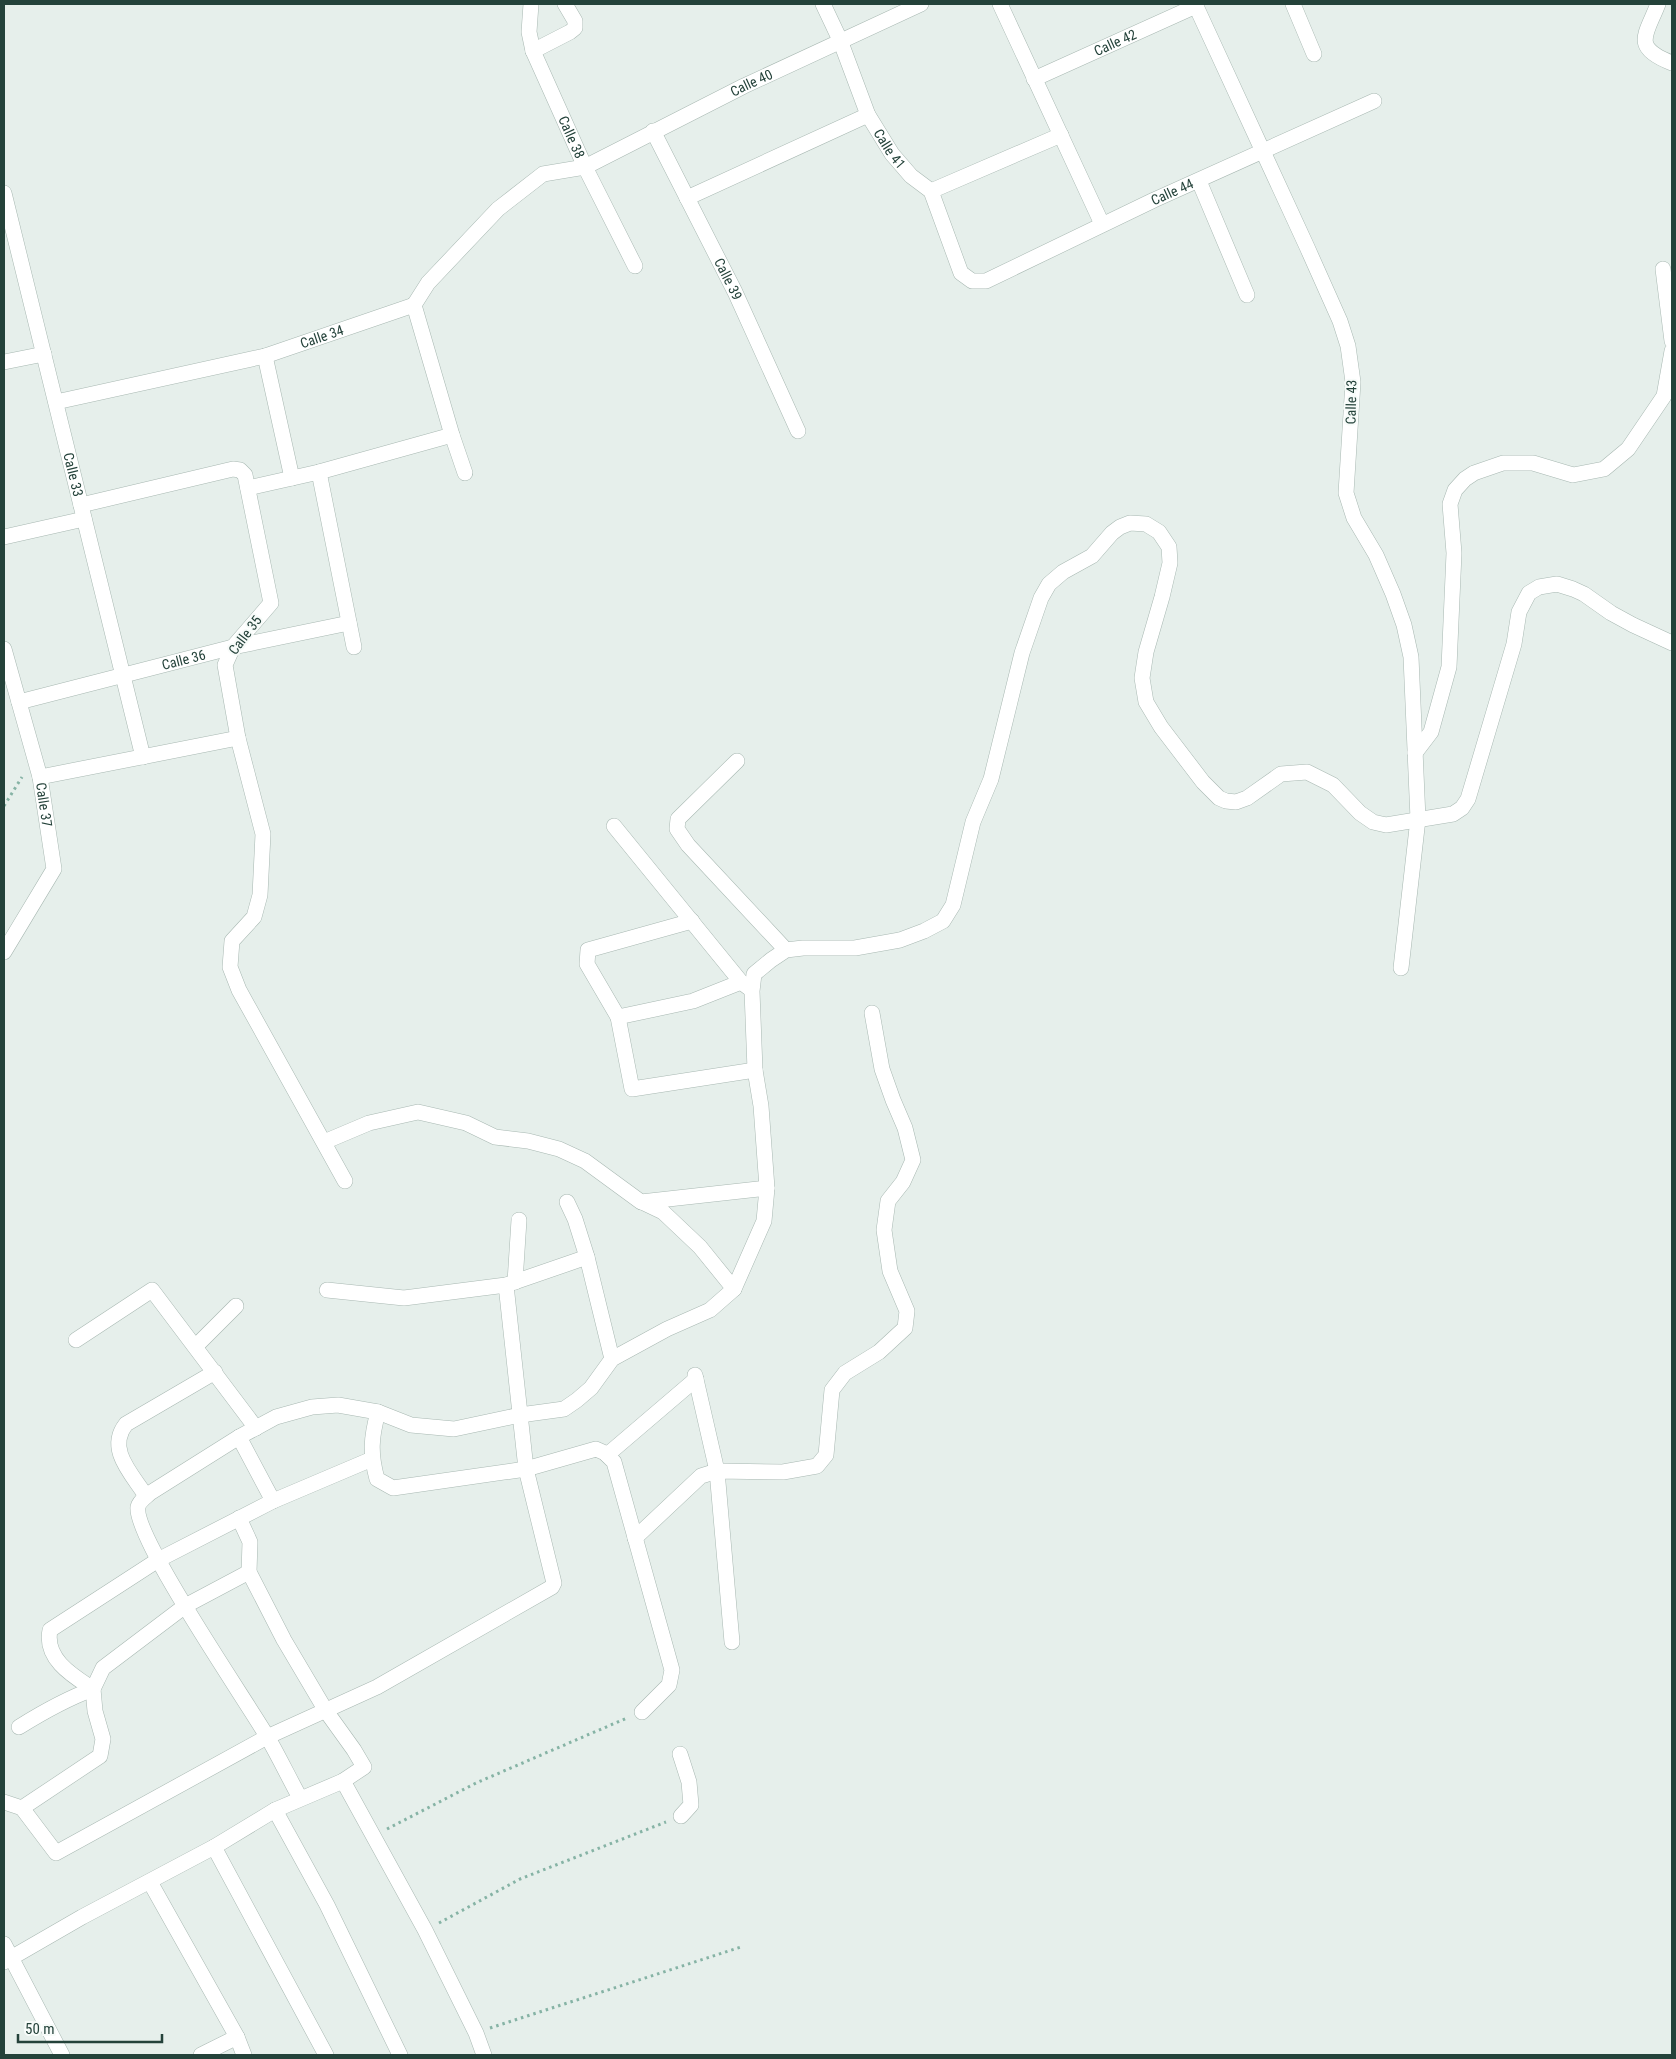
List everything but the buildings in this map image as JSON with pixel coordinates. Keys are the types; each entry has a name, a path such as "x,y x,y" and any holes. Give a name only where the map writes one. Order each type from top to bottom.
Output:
{"street":[{"name":"Calle 38","path":"531,4 529,32 533,51 585,166 635,266"},
{"path":"533,51 575,28 575,21 565,4"},
{"name":"Calle 41","path":"823,4 840,40 868,115 892,154 911,176 931,191"},
{"name":"Calle 40","path":"414,305 428,283 498,209 543,174 585,166 840,40 921,4"},
{"path":"1000,4 1102,224"},
{"path":"1293,4 1314,54"},
{"path":"1658,4 1645,32 1644,39 1658,58 1672,63"},
{"name":"Calle 42","path":"1034,78 1196,5"},
{"name":"Calle 43","path":"1196,5 1336,313 1348,346 1353,382 1346,493 1354,518 1376,556 1393,594 1404,625 1411,657 1418,819 1401,968"},
{"name":"Calle 44","path":"931,191 961,273 972,281 986,281 1102,224 1374,101"},
{"path":"687,198 868,115"},
{"name":"Calle 39","path":"653,131 735,292 798,431"},
{"path":"931,191 1061,135"},
{"path":"1199,181 1247,295"},
{"name":"Calle 33","path":"4,193 143,757"},
{"path":"1664,269 1672,341"},
{"path":"414,305 465,473"},
{"name":"Calle 34","path":"56,402 265,356 414,305"},
{"path":"1415,753 1431,732 1449,667 1454,553 1450,504 1455,490 1465,479 1474,473 1503,463 1533,463 1573,475 1604,469 1628,449 1664,396 1672,351"},
{"path":"4,362 44,354"},
{"path":"265,356 292,478"},
{"path":"248,488 318,472 452,434"},
{"name":"Calle 35","path":"83,512 233,469 240,470 246,475 271,603 233,647 225,665 238,738 263,834 260,896 254,916 232,942 230,967 239,990 345,1181"},
{"path":"318,472 354,647"},
{"path":"4,537 83,512"},
{"path":"618,1017 693,1001 746,986 754,974 786,950 803,948 855,948 900,940 943,921 953,905 973,822 991,779 1022,653 1041,598 1049,584 1063,572 1092,556 1112,533 1130,523 1146,524 1159,532 1169,547 1170,555 1162,597 1146,652 1142,678 1146,702 1161,727 1203,782 1219,798 1226,801 1236,802 1246,798 1281,774 1307,772 1333,785 1360,813 1373,822 1386,825 1453,814 1462,808 1468,799 1514,644 1519,612 1530,593 1539,587 1557,584 1573,589 1633,625 1672,643"},
{"name":"Calle 36","path":"19,702 233,647 349,623"},
{"name":"Calle 37","path":"4,649 40,777 54,869 4,952"},
{"path":"40,777 238,738"},
{"path":"737,761 678,819 677,829 688,845 786,950"},
{"path":"300,1798 267,1737 158,1560 139,1517 138,1507 146,1496 239,1437 276,1417 312,1407 338,1405 378,1412 411,1425 454,1429 520,1415 564,1409 591,1388 612,1359 667,1329 710,1310 734,1289 764,1221 767,1188 761,1106 746,986 614,826"},
{"path":"692,921 588,950 587,964 618,1017 632,1089 755,1070"},
{"path":"635,1538 701,1476 717,1471 784,1472 816,1466 826,1455 832,1390 845,1373 880,1352 905,1328 907,1311 890,1271 884,1230 888,1201 903,1182 912,1160 905,1128 882,1069 872,1013"},
{"path":"324,1142 369,1123 418,1112 466,1123 495,1137 528,1141 559,1149 585,1161 642,1202 663,1212 700,1247 734,1289"},
{"path":"642,1202 767,1188"},
{"path":"567,1202 587,1257 612,1359"},
{"path":"4,1802 22,1808 56,1852 267,1737 377,1687 552,1587 554,1583 526,1470 520,1415 510,1284 519,1220"},
{"path":"327,1290 404,1298 510,1284 587,1257"},
{"path":"76,1340 152,1290 256,1428"},
{"path":"196,1346 236,1306"},
{"path":"146,1496 119,1453 120,1432 126,1424 215,1372"},
{"path":"607,1455 695,1377 717,1471 732,1642"},
{"path":"378,1412 371,1437 372,1460 377,1479 393,1488 526,1470 596,1449 607,1455 614,1462 672,1670 669,1685 642,1712"},
{"path":"239,1437 273,1501"},
{"path":"93,1689 65,1670 52,1651 49,1637 50,1630 158,1560 273,1501 372,1460"},
{"path":"62,2055 6,1955 150,1882 214,1847 275,1810 343,1781 364,1767 326,1711 284,1640 249,1572 250,1542 239,1518"},
{"path":"22,1808 100,1756 103,1739 95,1710 93,1689 103,1668 186,1606 249,1572"},
{"path":"19,1727 70,1697 93,1689"},
{"path":"680,1754 688,1782 691,1805 681,1816"},
{"path":"343,1781 425,1930 476,2033 484,2055"},
{"path":"275,1810 327,1905 400,2055"},
{"path":"214,1847 326,2055"},
{"path":"150,1882 237,2037 244,2055"},
{"path":"201,2055 237,2037"}],"path":[{"path":"4,806 34,757"},
{"path":"374,1836 476,1783 642,1712"},
{"path":"425,1930 520,1880 681,1816"},
{"path":"476,2033 741,1947"}]}
